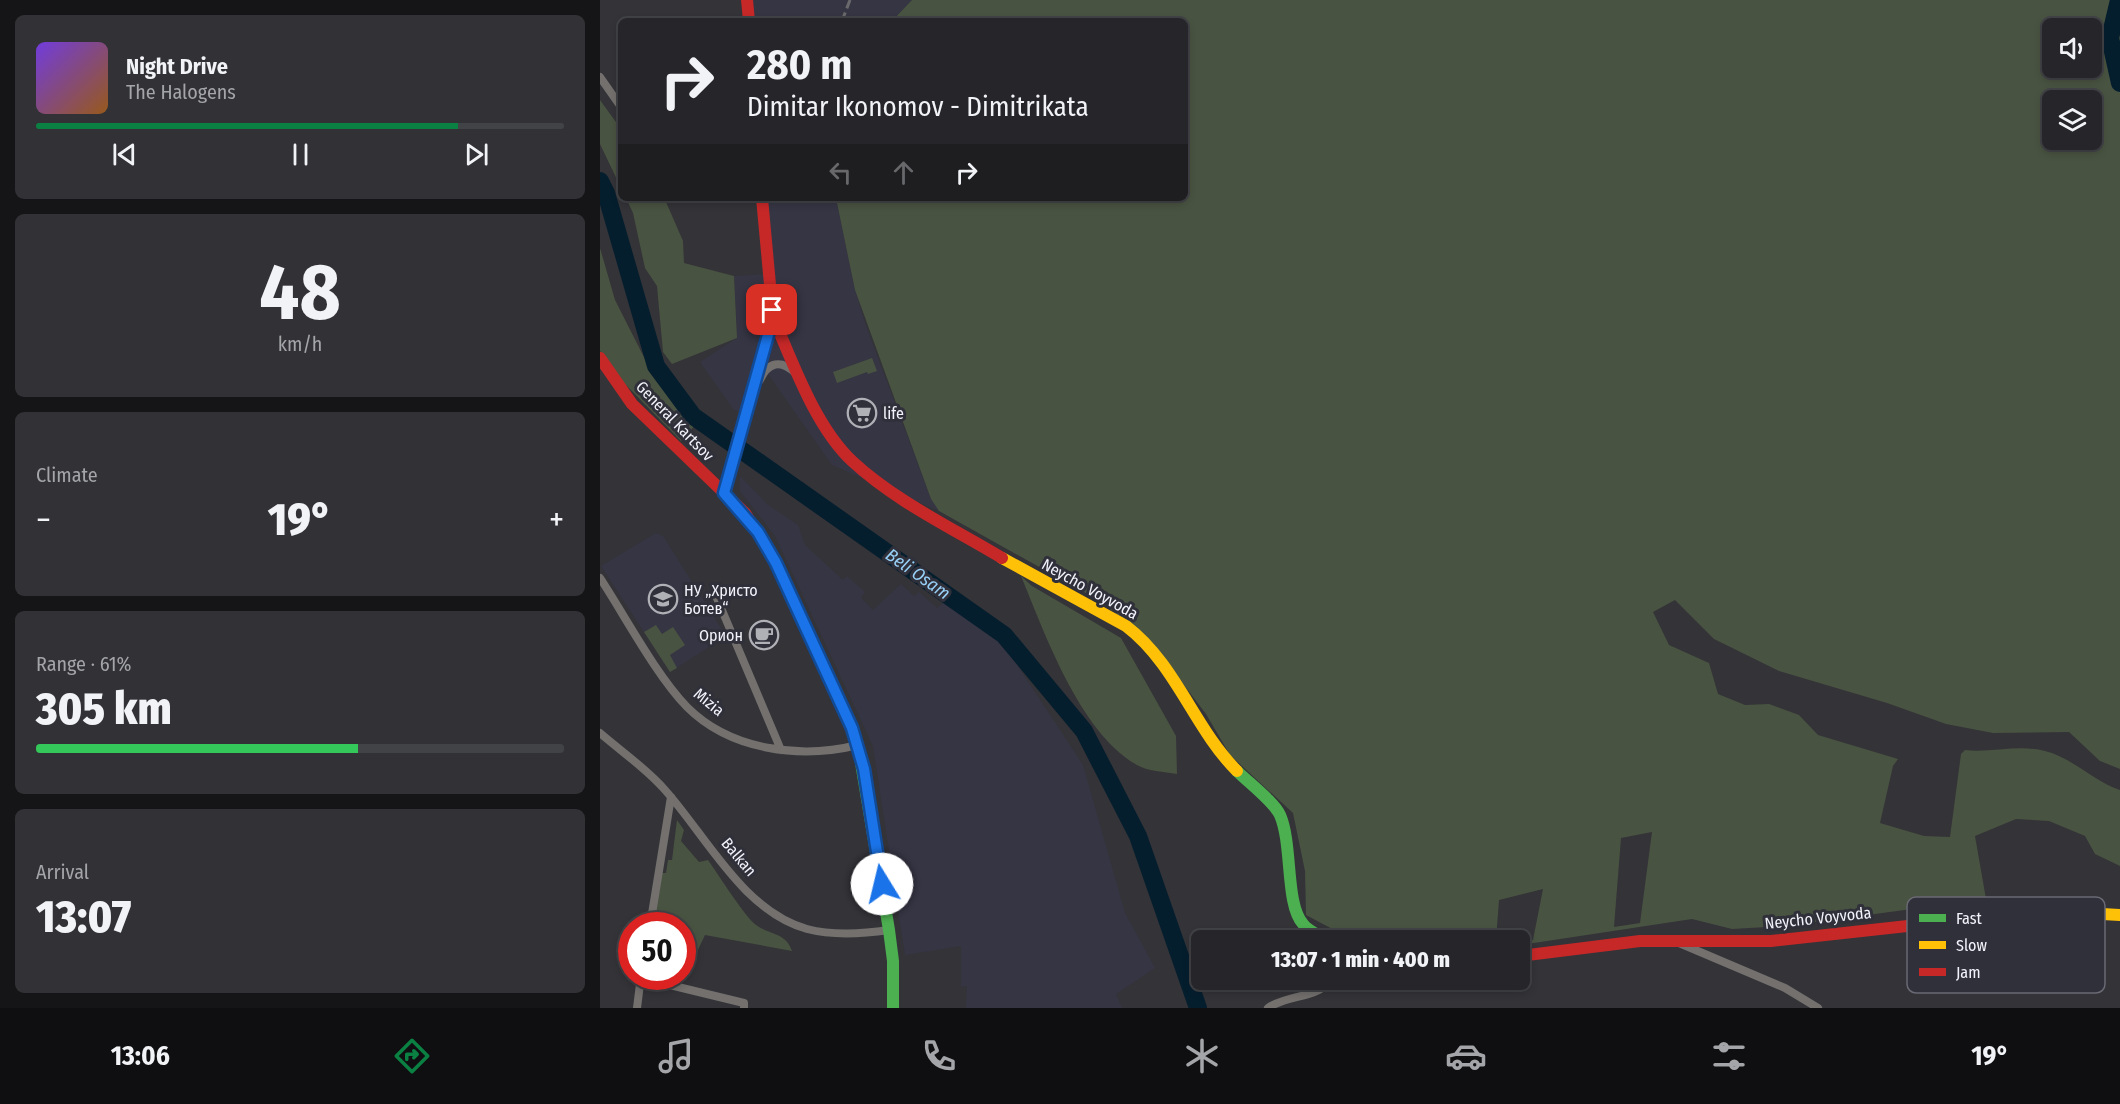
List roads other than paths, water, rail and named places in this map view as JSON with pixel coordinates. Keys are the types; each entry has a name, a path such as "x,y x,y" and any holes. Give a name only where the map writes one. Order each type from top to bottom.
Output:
{"street":[{"path":"747,0 748,18"},
{"path":"600,78 618,103"},
{"path":"724,493 773,317 762,201"},
{"name":"Neycho Voyvoda","path":"773,317 799,378 834,440 861,467 896,494 1019,568 1126,626 1143,639 1171,674 1225,759 1279,813 1289,845 1292,893 1303,925"},
{"name":"General Kartsov","path":"600,358 632,404 724,493 758,532 776,563 858,745 889,930 893,961 893,1008"},
{"path":"747,410 765,370 772,364 785,364 799,378"},
{"name":"Mizia","path":"600,578 687,706 732,735 781,750 818,752 858,745"},
{"path":"716,596 781,750"},
{"name":"Balkan","path":"600,733 671,797 742,885 774,913 796,925 821,932 848,934 889,930"},
{"path":"652,912 671,797"},
{"name":"Neycho Voyvoda","path":"2105,914 2120,915"},
{"path":"1303,925 1304,930"},
{"path":"1303,925 1311,930"},
{"name":"Neycho Voyvoda","path":"1530,954 1591,945 1671,940 1771,941 1907,926"},
{"path":"1671,940 1785,988 1818,1008"},
{"path":"636,1008 639,990"},
{"path":"692,990 744,1003 744,1008"},
{"path":"1268,1008 1293,996 1316,993 1319,990"}],"waterway":[{"path":"2119,0 2110,38 2120,83"},
{"name":"Beli Osam","path":"600,181 606,193 656,366 693,416 1004,635 1084,731 1138,836 1198,1008"}],"railway":[{"path":"843,18 850,0"}],"place":[{"name":"life","path":"862,413"},
{"name":"НУ „Христо Ботев“","path":"663,599"},
{"name":"Орион","path":"764,635"}]}
